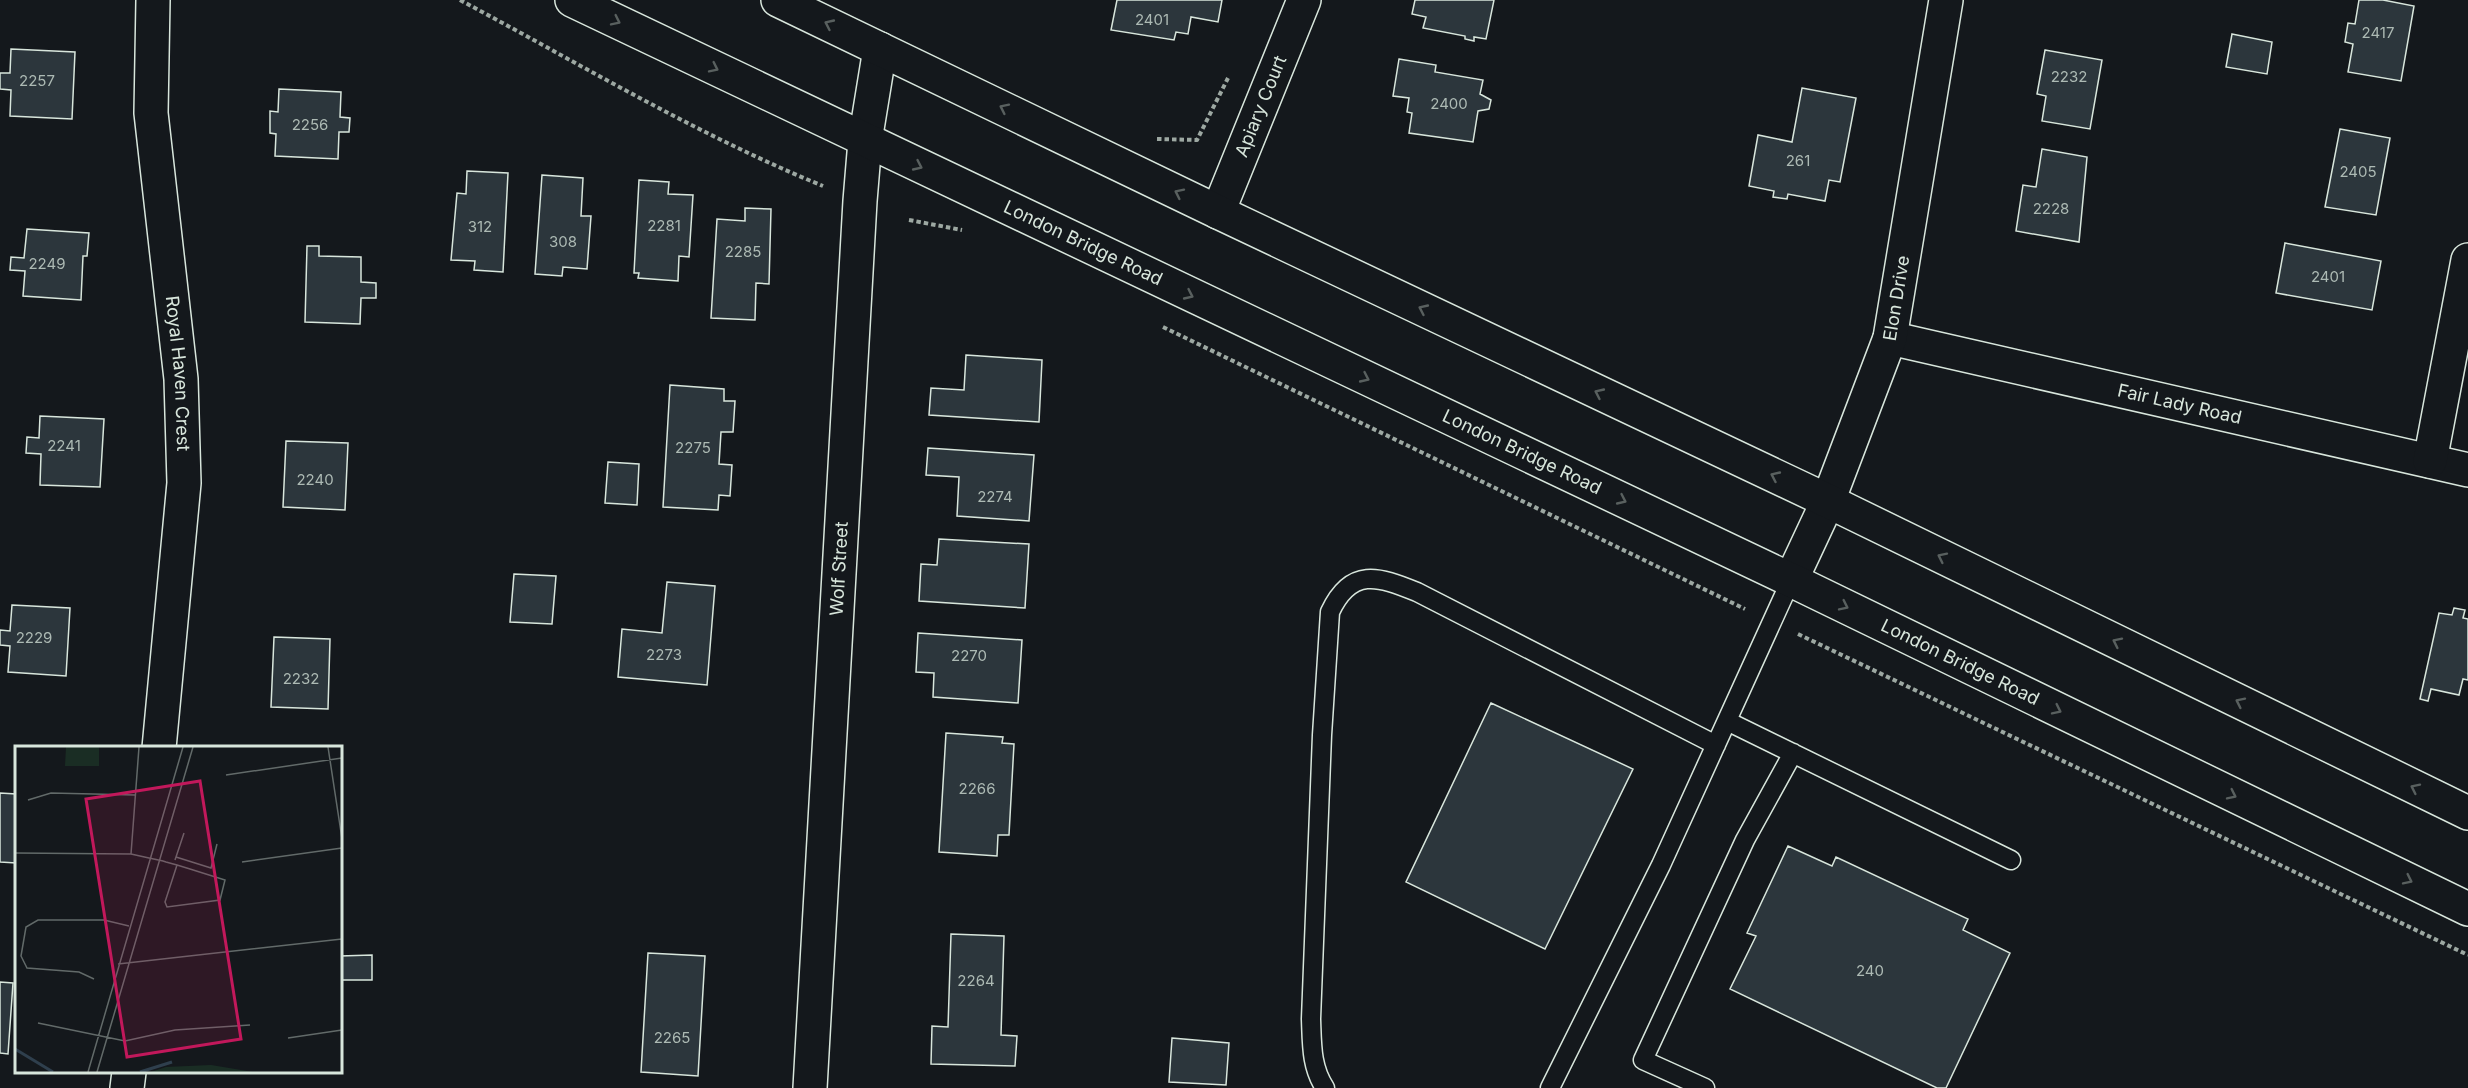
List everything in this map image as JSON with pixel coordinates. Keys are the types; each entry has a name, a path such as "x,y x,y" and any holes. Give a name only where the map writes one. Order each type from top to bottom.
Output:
{"main road":[{"name":"Royal Haven Crest","path":"153,0 151,113 181,379 184,483 159,746"},
{"name":"London Bridge Road","path":"572,0 1791,580 2468,909"},
{"path":"778,0 1218,212 1828,501 2468,813"},
{"name":"Apiary Court","path":"1218,212 1304,0"},
{"name":"Elon Drive","path":"1791,580 1828,501 1890,338 1946,0"},
{"name":"Wolf Street","path":"810,1088 860,201 865,141 880,49"},
{"path":"2430,461 2468,260"},
{"name":"Fair Lady Road","path":"1890,338 2468,470"},
{"path":"127,1088 129,1073"}],"lane":[{"path":"1325,1088 1317,1077 1312,1057 1311,1019 1326,646 1330,612 1339,594 1348,586 1368,579 1389,580 1417,592 1716,745"},
{"path":"1550,1088 1661,865 1791,580"},
{"path":"1727,721 2011,860"},
{"path":"1705,1088 1643,1060 1745,840 1793,753"}],"path":[{"path":"460,0 644,102 779,168 823,186"},
{"path":"1154,139 1197,140 1231,72"},
{"path":"909,220 967,232"},
{"path":"1158,325 2468,956"}],"building":[{"path":"1117,0 1222,0 1218,22 1191,17 1188,34 1176,32 1174,40 1111,30"},
{"path":"1415,0 1494,0 1486,39 1474,37 1474,41 1465,39 1465,36 1423,28 1426,17 1412,14"},
{"path":"2359,0 2383,0 2414,6 2401,81 2348,72 2353,44 2345,42 2348,23 2355,24"},
{"path":"2232,34 2272,42 2267,74 2226,67"},
{"path":"11,49 75,52 72,119 10,116 11,90 0,89 0,73 10,73"},
{"path":"2045,50 2102,60 2090,129 2042,121 2046,96 2037,94"},
{"path":"1399,59 1436,65 1435,72 1483,80 1480,94 1491,100 1489,109 1478,111 1473,142 1409,133 1412,113 1407,112 1409,98 1393,96"},
{"path":"1802,88 1856,98 1840,182 1829,180 1825,201 1788,194 1787,199 1773,197 1774,191 1749,186 1758,135 1792,142"},
{"path":"279,89 341,92 340,117 350,118 349,132 339,132 338,159 275,156 276,134 270,133 270,111 278,112"},
{"path":"2340,129 2390,138 2376,215 2325,207"},
{"path":"2042,149 2087,157 2079,242 2016,231 2023,185 2036,187"},
{"path":"467,171 508,173 503,272 474,270 475,261 451,260 457,193 466,194"},
{"path":"542,175 583,178 581,216 591,216 587,269 563,267 562,276 535,274"},
{"path":"639,180 669,182 668,194 693,195 689,257 679,256 678,281 638,278 639,273 634,273"},
{"path":"745,208 771,209 769,284 756,283 755,320 711,318 717,219 745,221"},
{"path":"27,229 89,233 87,256 83,256 81,300 23,296 25,271 10,270 11,257 24,258"},
{"path":"2285,243 2381,261 2372,310 2276,293"},
{"path":"307,246 319,246 319,256 361,257 361,282 376,283 376,298 361,298 360,324 305,322"},
{"path":"966,355 1042,360 1039,422 929,415 931,388 964,390"},
{"path":"670,385 724,389 724,401 735,401 733,432 721,432 719,464 732,465 730,496 719,495 718,510 663,507"},
{"path":"40,416 104,419 100,487 40,485 41,454 26,453 27,437 39,438"},
{"path":"286,441 348,443 345,510 283,507"},
{"path":"928,448 1034,455 1029,521 957,516 959,477 926,475"},
{"path":"608,462 639,464 637,505 605,503"},
{"path":"939,539 1029,544 1025,608 919,601 921,564 937,565"},
{"path":"514,574 556,576 552,624 510,622"},
{"path":"667,582 715,586 707,685 618,677 622,629 662,633"},
{"path":"12,605 70,608 66,676 8,672 10,646 0,645 0,630 10,631"},
{"path":"2454,608 2465,610 2463,618 2468,619 2468,680 2463,679 2459,695 2431,689 2428,701 2420,699 2439,613 2452,615"},
{"path":"918,633 1022,640 1018,703 933,697 934,673 916,672"},
{"path":"274,637 330,639 328,709 271,707"},
{"path":"1491,703 1633,769 1545,949 1406,882"},
{"path":"946,733 1003,737 1002,743 1014,744 1009,835 998,835 997,856 939,852"},
{"path":"0,793 15,794 15,863 0,862"},
{"path":"1788,846 1832,866 1836,857 1968,919 1963,930 2010,953 1946,1088 1937,1088 1730,989 1756,936 1747,933"},
{"path":"951,934 1004,936 1001,1035 1017,1036 1015,1066 931,1064 932,1026 948,1027"},
{"path":"648,953 705,956 698,1076 641,1072"},
{"path":"372,955 372,980 342,980 342,956"},
{"path":"0,982 13,983 8,1054 0,1053"},
{"path":"1172,1038 1229,1043 1226,1085 1169,1082"}]}
